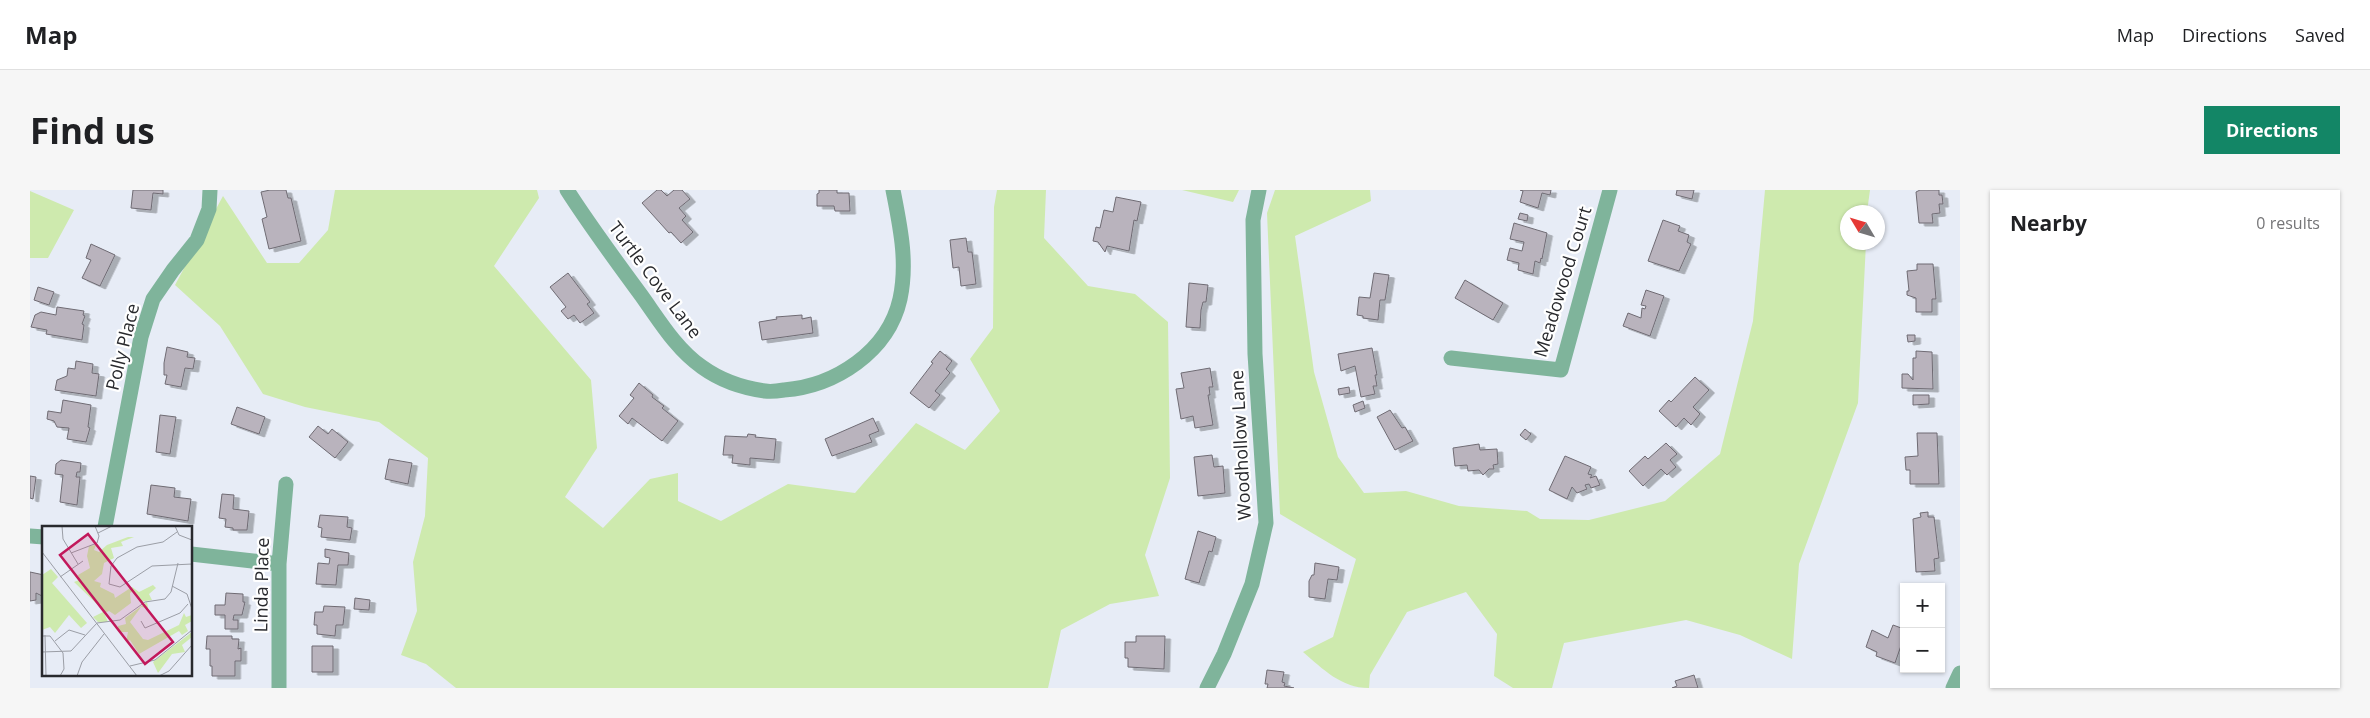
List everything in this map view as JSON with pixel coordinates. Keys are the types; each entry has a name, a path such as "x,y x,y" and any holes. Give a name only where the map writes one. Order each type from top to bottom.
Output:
{"street":[{"name":"Polly Place","path":"105,526 140,338 153,300 173,270 198,240 209,210 210,190"},
{"name":"Turtle Cove Lane","path":"567,190 675,342 701,367 730,383 766,392 802,389 832,379 860,362 885,335 900,300 904,266 893,190"},
{"name":"Woodhollow Lane","path":"1207,688 1224,654 1252,584 1266,523 1255,354 1254,220 1259,190"},
{"name":"Meadowood Court","path":"1451,358 1560,370 1610,190"},
{"name":"Linda Place","path":"279,688 279,564 286,484"},
{"path":"192,554 279,564"},
{"path":"1953,688 1960,673"}],"green space":[{"path":"335,190 537,190 539,198 494,266 591,380 597,448 565,497 603,528 650,479 678,473 678,501 721,521 788,484 855,493 916,423 965,450 1000,411 970,359 993,328 994,207 997,190 1046,190 1044,238 1088,286 1135,294 1168,322 1170,478 1145,555 1159,596 1110,604 1061,630 1048,688 456,688 426,664 401,655 417,611 413,562 425,516 428,458 379,422 305,407 263,394 220,326 175,285 223,196 267,263 299,263 328,230"},
{"path":"1182,190 1239,190 1233,202"},
{"path":"1275,190 1370,190 1371,201 1295,236 1314,372 1338,457 1364,493 1406,491 1459,506 1527,511 1540,519 1589,520 1665,501 1720,454 1753,321 1765,190 1870,190 1868,205 1840,205 1840,250 1866,250 1858,403 1799,564 1792,659 1740,635 1686,620 1564,643 1552,688 1513,688 1494,676 1497,634 1466,592 1407,612 1370,675 1369,688 1350,685 1325,671 1303,652 1333,637 1356,559 1280,514 1267,213"},
{"path":"30,191 74,210 48,258 30,258"}],"building":[{"path":"133,190 163,190 163,194 153,193 151,210 131,208"},
{"path":"286,190 288,198 291,198 301,241 269,249 262,219 267,217 261,192"},
{"path":"657,190 661,190 667,196 674,190 682,190 690,199 679,208 686,216 682,220 693,232 681,243 671,232 669,233 642,203"},
{"path":"819,190 837,190 837,193 849,193 850,211 835,211 834,206 817,206"},
{"path":"1520,190 1551,190 1550,195 1542,193 1538,208 1520,202 1523,191"},
{"path":"1677,190 1694,190 1692,199 1676,195"},
{"path":"1920,190 1939,190 1939,195 1942,195 1943,204 1939,204 1940,213 1932,214 1933,223 1919,223 1916,192"},
{"path":"1116,197 1141,202 1137,221 1134,220 1129,251 1107,246 1105,252 1098,242 1093,241 1096,227 1100,228 1104,210 1113,212"},
{"path":"1520,213 1528,215 1527,221 1518,219"},
{"path":"1663,220 1680,226 1678,231 1689,235 1687,242 1691,244 1679,271 1648,261"},
{"path":"1514,223 1547,233 1542,259 1540,263 1535,261 1533,274 1518,270 1519,263 1507,260 1510,248 1522,251 1524,242 1510,239"},
{"path":"966,238 968,252 972,252 976,284 961,286 959,267 953,268 950,240"},
{"path":"91,244 115,255 100,286 82,278 91,260 86,258"},
{"path":"1917,264 1933,264 1936,299 1932,299 1932,312 1916,312 1916,298 1907,295 1907,291 1909,291 1907,271 1917,270"},
{"path":"568,273 590,302 587,304 594,313 580,323 574,315 568,319 561,311 566,307 550,287"},
{"path":"1374,273 1389,275 1385,300 1380,300 1378,320 1363,318 1363,316 1357,315 1359,297 1370,298"},
{"path":"1465,280 1503,303 1493,320 1455,298"},
{"path":"1189,283 1208,285 1206,302 1203,302 1201,310 1200,328 1186,327"},
{"path":"38,287 54,292 49,305 34,300"},
{"path":"1646,290 1664,296 1650,336 1623,326 1628,313 1641,318 1642,308 1645,309 1646,306 1641,305"},
{"path":"57,307 84,311 82,340 46,334 47,330 31,327 35,315 41,312 56,315"},
{"path":"802,315 802,319 811,317 813,333 762,340 759,322 777,319 776,317"},
{"path":"1907,335 1915,335 1915,341 1908,342"},
{"path":"167,347 188,352 187,357 195,358 193,369 185,368 181,387 165,384 167,375 164,375 164,363"},
{"path":"1372,348 1377,386 1373,386 1375,394 1361,397 1355,366 1341,371 1338,354"},
{"path":"940,351 952,361 946,369 950,373 935,391 940,395 929,408 910,393"},
{"path":"1916,351 1932,352 1933,389 1902,388 1902,374 1908,374 1913,380 1913,358 1916,358"},
{"path":"76,361 93,364 92,373 99,374 96,396 55,390 57,380 67,376 68,368 75,369"},
{"path":"1210,368 1213,387 1209,387 1210,395 1208,395 1213,425 1195,428 1193,416 1181,419 1176,389 1184,388 1181,373"},
{"path":"1695,377 1709,390 1693,407 1700,414 1691,425 1684,418 1676,427 1659,411 1669,400 1671,402"},
{"path":"639,383 653,395 652,397 664,406 662,408 678,421 662,441 632,418 628,424 619,416 634,398 630,395"},
{"path":"1349,387 1350,393 1339,395 1338,389"},
{"path":"1913,395 1929,395 1929,404 1913,405"},
{"path":"63,400 91,405 88,427 90,428 86,442 67,439 69,428 57,427 54,421 47,419 48,411 61,413"},
{"path":"1363,401 1365,408 1355,412 1353,405"},
{"path":"237,407 265,417 259,434 231,424"},
{"path":"1390,410 1402,428 1405,427 1413,441 1395,450 1377,417"},
{"path":"160,415 176,417 170,454 156,452"},
{"path":"873,418 879,431 869,435 872,442 832,456 825,439"},
{"path":"318,426 328,434 332,429 348,442 335,458 309,437"},
{"path":"1525,429 1531,434 1526,440 1520,435"},
{"path":"1917,433 1937,433 1939,484 1910,484 1910,470 1906,470 1905,457 1918,456"},
{"path":"748,434 756,435 755,437 776,439 774,460 750,458 750,465 732,463 733,455 723,455 725,436 747,437"},
{"path":"1666,443 1677,454 1670,460 1676,467 1667,475 1661,469 1643,486 1629,471 1645,456 1648,459"},
{"path":"1479,444 1480,450 1497,449 1498,464 1493,465 1494,469 1489,469 1483,475 1479,470 1468,471 1467,465 1455,466 1453,448"},
{"path":"1212,455 1214,467 1223,466 1225,493 1198,496 1194,457"},
{"path":"1565,456 1591,467 1588,474 1592,475 1590,478 1596,476 1600,485 1591,488 1589,484 1585,485 1587,489 1577,493 1572,487 1567,499 1549,490"},
{"path":"389,459 412,463 408,484 385,479"},
{"path":"61,460 81,463 80,472 77,472 76,477 80,477 77,505 60,502 63,475 55,474 56,464"},
{"path":"30,476 36,477 33,499 30,498"},
{"path":"151,485 175,488 174,497 191,499 188,521 147,514"},
{"path":"222,494 234,495 233,509 249,511 247,530 233,530 233,528 225,527 226,519 219,518"},
{"path":"1928,512 1928,517 1934,517 1939,558 1934,559 1935,571 1916,572 1913,519 1921,517 1920,513"},
{"path":"320,515 348,517 347,527 352,528 350,540 321,537 322,528 318,527"},
{"path":"1198,531 1216,537 1212,552 1209,551 1199,583 1185,579"},
{"path":"325,549 349,553 348,565 338,565 336,585 316,584 318,563 329,564 330,558 325,557"},
{"path":"1315,563 1339,567 1337,580 1328,579 1325,599 1309,597 1309,581 1312,575 1314,575"},
{"path":"30,572 42,575 42,596 36,593 36,600 30,601"},
{"path":"226,593 243,594 243,602 245,602 242,615 234,615 233,620 238,620 238,629 225,629 225,615 215,615 215,605 225,605"},
{"path":"355,598 370,600 369,610 354,609"},
{"path":"324,606 345,607 343,625 336,625 335,636 317,634 317,625 314,625 315,612 323,612"},
{"path":"1893,625 1900,628 1900,649 1895,663 1876,656 1877,652 1866,647 1872,630 1888,638"},
{"path":"207,636 232,636 232,639 239,639 238,649 241,648 241,661 235,661 235,676 212,676 210,649 206,649"},
{"path":"1136,636 1165,636 1164,669 1128,667 1128,658 1125,658 1125,642 1136,642"},
{"path":"312,646 333,646 333,672 312,672"},
{"path":"1267,670 1284,672 1282,682 1285,683 1284,686 1294,688 1267,688 1268,684 1265,684"},
{"path":"1694,675 1698,688 1672,688 1677,686 1675,681"}]}
